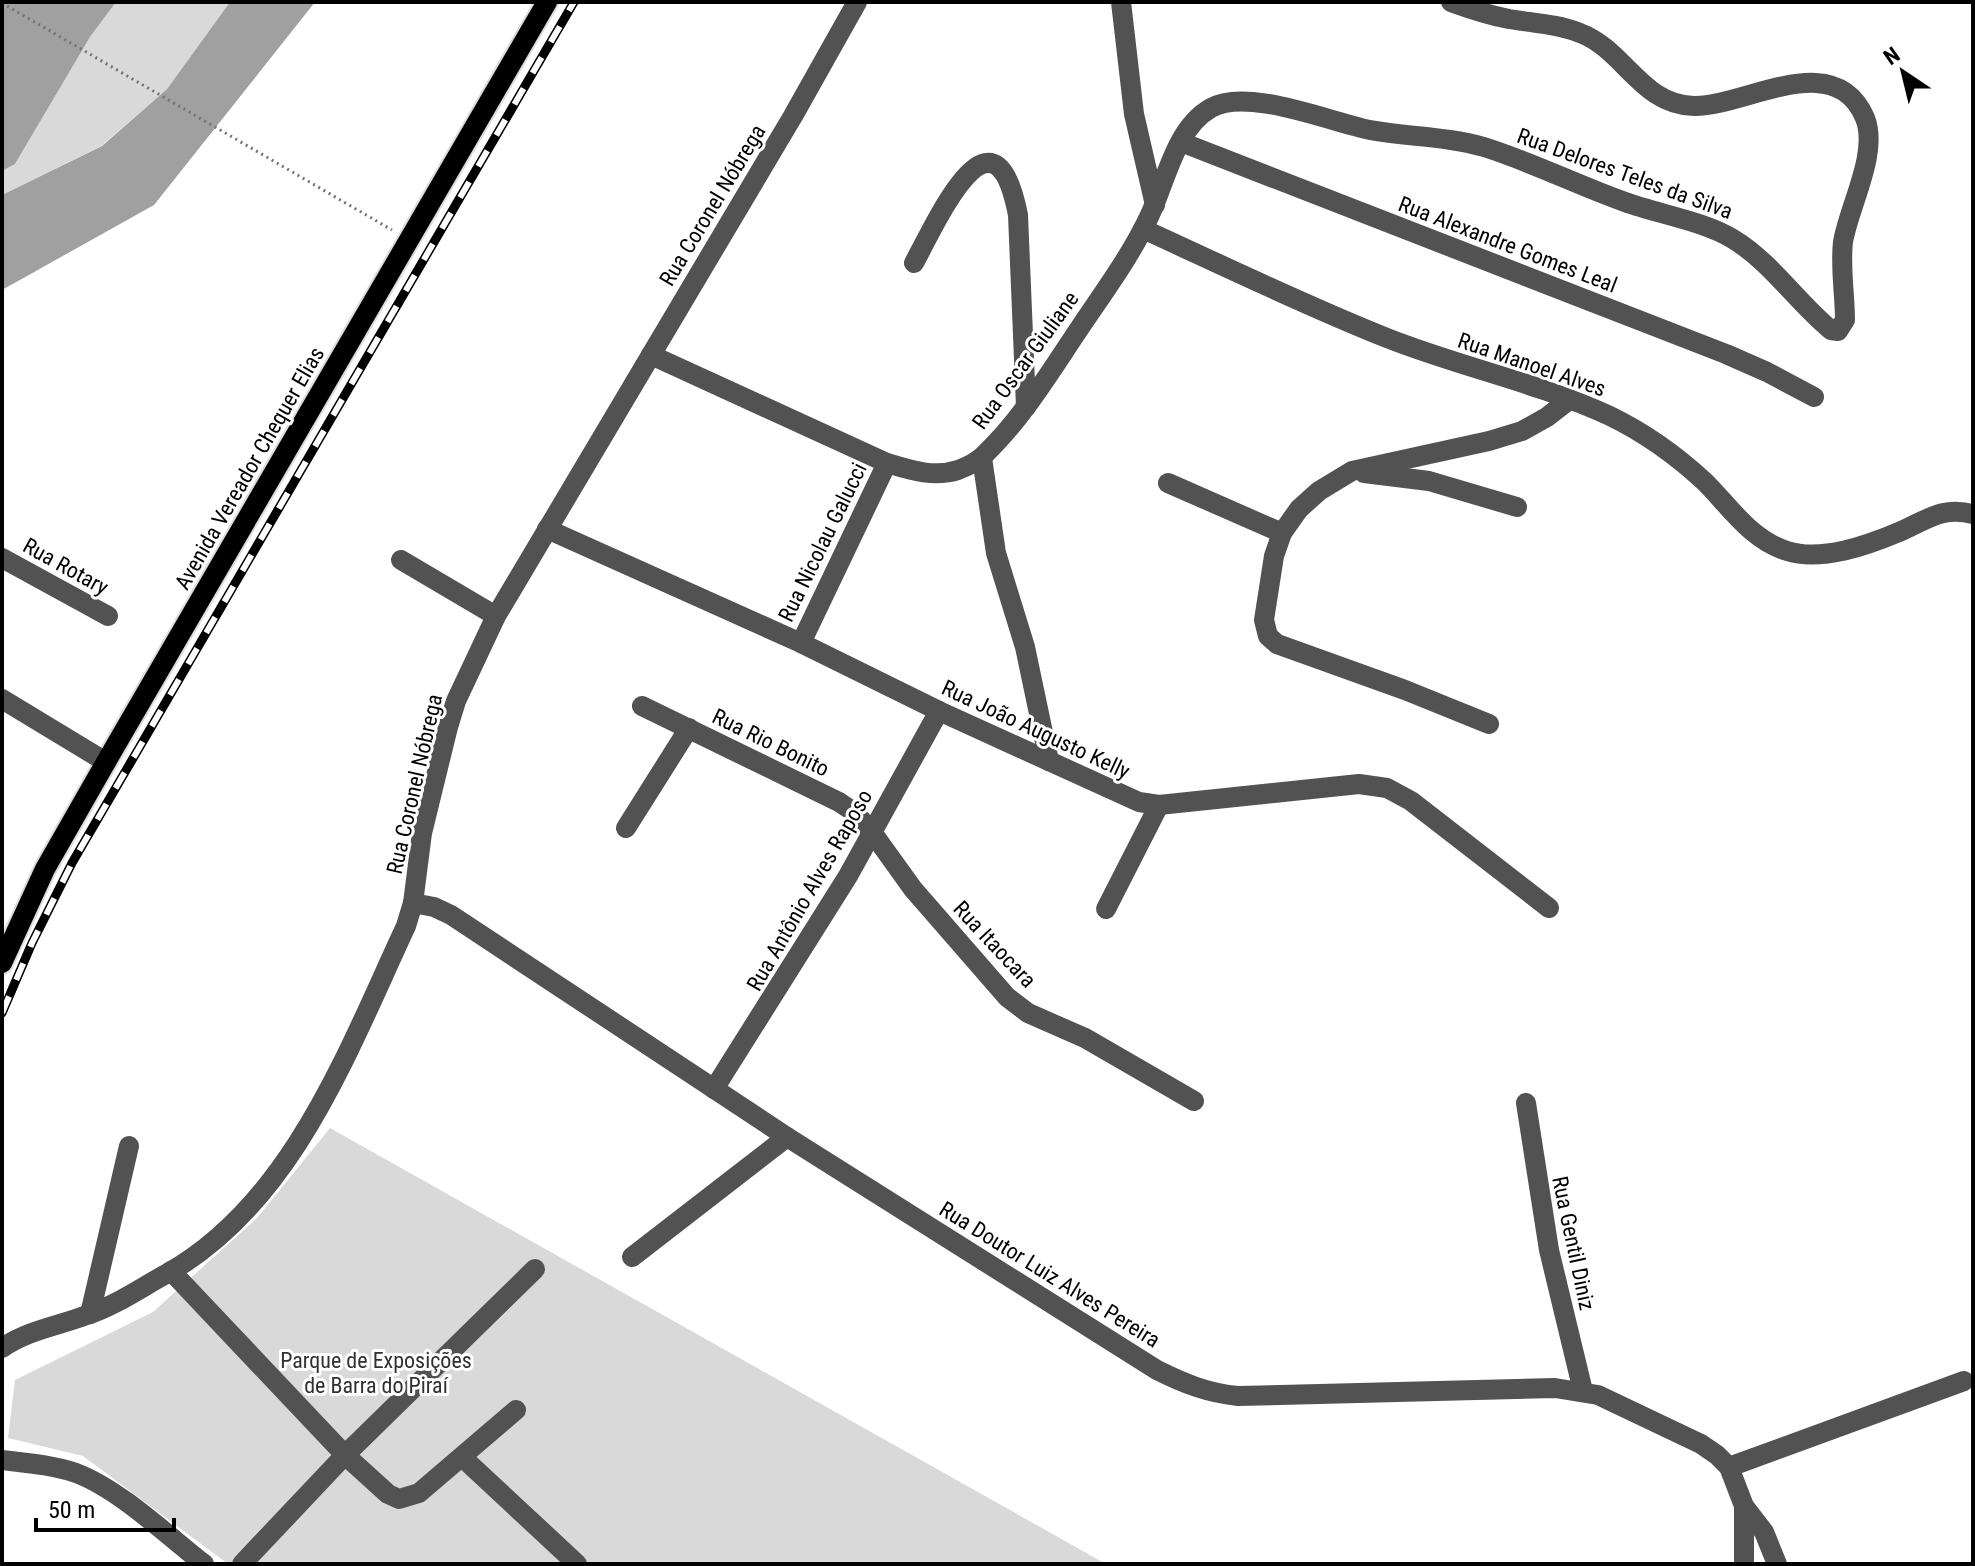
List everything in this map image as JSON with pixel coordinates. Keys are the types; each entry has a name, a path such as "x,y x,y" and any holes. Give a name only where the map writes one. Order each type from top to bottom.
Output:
{"main road":[{"name":"Avenida Vereador Chequer Elias","path":"2,962 45,869 547,2"}],"street":[{"name":"Rua Coronel Nóbrega","path":"2,1348 26,1333 90,1314 171,1271 214,1242 246,1212 270,1183 318,1109 406,926 413,903 422,833 448,727 456,701 496,616 793,116 857,2"},
{"path":"1121,2 1134,114 1155,205"},
{"name":"Rua Delores Teles da Silva","path":"1181,142 1197,120 1211,108 1226,102 1243,101 1296,109 1367,129 1442,138 1481,147 1607,196 1731,238 1748,250 1831,330 1838,331 1843,327 1843,243 1866,160 1868,135 1865,119 1844,92 1823,84 1802,83 1698,106 1676,105 1654,95 1598,42 1580,32 1508,19 1451,2"},
{"name":"Rua Oscar Giuliane","path":"651,355 887,463 915,472 958,470 982,458 1026,407 1143,229 1181,142"},
{"name":"Rua Alexandre Gomes Leal","path":"1181,142 1726,354 1814,397"},
{"path":"914,263 966,174 977,166 989,163 1000,167 1013,190 1018,215 1026,407"},
{"name":"Rua Manoel Alves","path":"1143,229 1386,338 1611,417 1645,437 1704,482 1762,539 1788,551 1810,554 1834,552 1896,533 1938,513 1952,510 1973,514"},
{"path":"1489,724 1277,644 1268,636 1264,620 1268,586 1282,533 1299,509 1319,491 1352,471 1522,431 1569,400"},
{"path":"982,458 996,553 1025,647 1049,761"},
{"name":"Rua Nicolau Galucci","path":"801,643 887,463"},
{"path":"1352,471 1429,481 1517,507"},
{"path":"1168,483 1282,533"},
{"name":"Rua João Augusto Kelly","path":"547,529 801,643 1122,796 1159,805 1359,784 1387,788 1411,801 1549,908"},
{"name":"Rua Rotary","path":"2,558 108,616"},
{"path":"401,560 496,616"},
{"path":"2,699 106,762"},
{"name":"Rua Rio Bonito","path":"642,706 839,802 854,812 872,832"},
{"name":"Rua Antônio Alves Raposo","path":"714,1089 826,913 939,711"},
{"path":"626,828 689,728"},
{"path":"1106,909 1159,805"},
{"name":"Rua Itaocara","path":"872,832 913,889 1007,997 1028,1013 1085,1038 1194,1101"},
{"name":"Rua Doutor Luiz Alves Pereira","path":"413,903 434,907 451,915 787,1137 1184,1384 1210,1393 1238,1396 1555,1388 1583,1391 1701,1444 1729,1467"},
{"name":"Rua Gentil Diniz","path":"1526,1103 1546,1235 1583,1391"},
{"path":"632,1257 787,1137"},
{"path":"90,1314 129,1146"},
{"path":"242,1564 345,1455 535,1269"},
{"path":"171,1271 345,1455 388,1494 399,1499 419,1493 516,1410"},
{"path":"1777,1564 1764,1532 1744,1506 1729,1467 1964,1381"},
{"path":"462,1457 567,1561"},
{"path":"2,1460 46,1465 78,1474 108,1489 204,1564"},
{"path":"1744,1506 1744,1564"}],"path":[{"path":"2,3 409,241"}],"green space":[{"path":"116,2 230,2 167,89 101,146 2,195 2,171 15,164 90,37"},
{"name":"Parque de Exposições de Barra do Piraí","path":"330,1128 1106,1564 228,1564 83,1456 8,1438 15,1380 153,1312 257,1218"}],"shaded area":[{"path":"2,2 116,2 90,37 15,164 2,171"},
{"path":"230,2 315,2 154,205 2,290 2,195 102,146 167,89"}],"railway":[{"path":"2,1013 32,943 72,863 574,2"}]}
